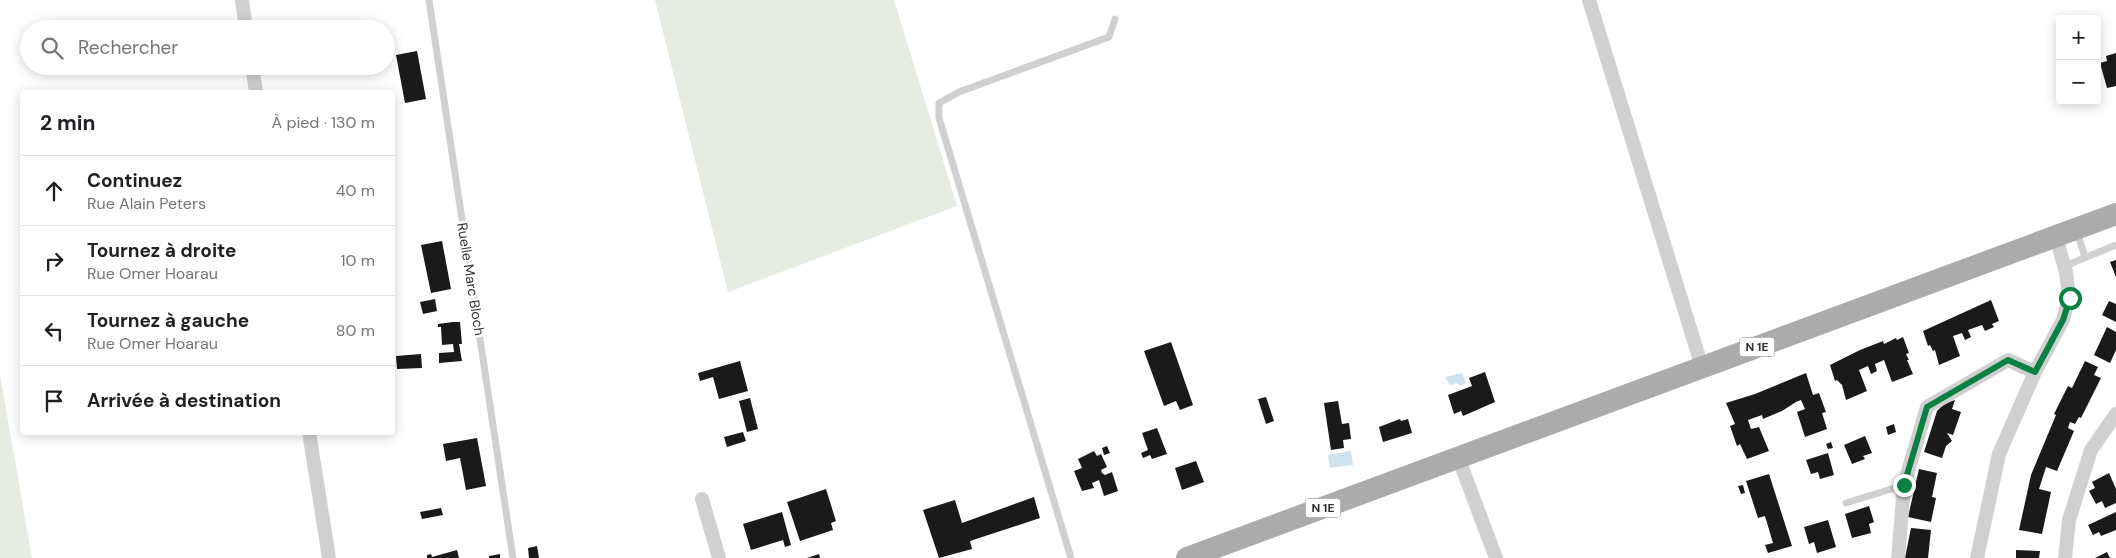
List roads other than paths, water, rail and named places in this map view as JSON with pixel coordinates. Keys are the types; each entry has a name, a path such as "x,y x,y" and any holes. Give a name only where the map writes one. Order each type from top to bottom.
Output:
{"main road":[{"name":"N 1E","path":"1187,558 2116,212"}],"street":[{"path":"242,0 245,20"},
{"path":"1589,0 1702,367"},
{"path":"253,75 256,90"},
{"path":"1978,558 1999,454 2035,372 2063,320 2070,298 2065,269 2069,231"},
{"path":"1898,558 1904,485 1927,407 2008,360 2035,372"},
{"path":"2065,558 2069,520 2091,450 2116,414"},
{"path":"309,435 329,558"},
{"path":"1458,457 1496,558"},
{"path":"702,499 719,558"}],"lane":[{"name":"Ruelle Marc Bloch","path":"429,0 513,558"},
{"path":"1070,558 940,118 939,103 959,92 1109,37 1115,19"},
{"path":"2069,231 2085,257"},
{"path":"2065,269 2072,263 2116,245"},
{"path":"1846,503 1904,485"}],"water":[{"path":"1462,373 1466,383 1460,386 1457,383 1450,385 1445,377"},
{"path":"1351,451 1353,465 1330,468 1328,455"}]}
